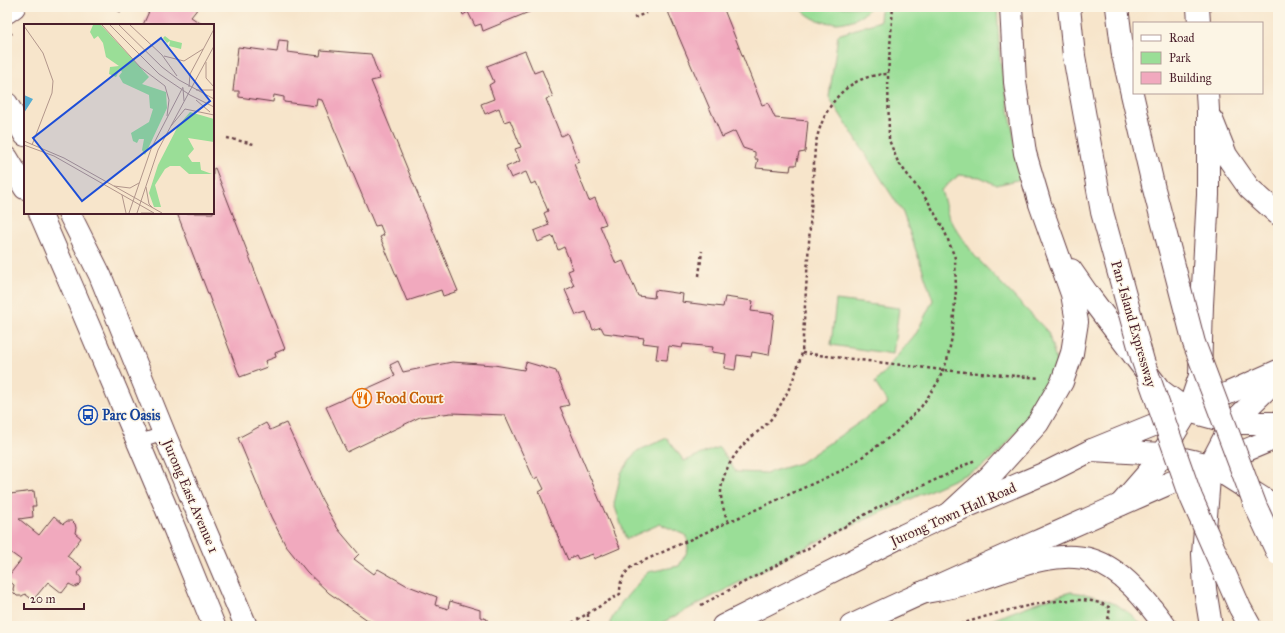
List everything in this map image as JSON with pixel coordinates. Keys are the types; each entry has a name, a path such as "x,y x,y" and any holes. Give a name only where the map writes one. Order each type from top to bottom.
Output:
{"main road":[{"path":"7,12 14,7"},
{"path":"949,514 990,476 1038,423 1062,382 1072,353 1077,322 1072,294 1040,204 1025,153 1015,82 1011,7"},
{"name":"Pan-Island Expressway","path":"1069,7 1074,56 1102,212 1143,361 1191,497 1240,608 1250,626"},
{"path":"1117,7 1123,55 1154,189 1194,343 1256,507 1278,554"},
{"path":"1198,7 1199,22"},
{"path":"1208,102 1226,155 1249,188 1278,214"},
{"path":"1121,504 1155,465 1162,454 1188,411 1200,376 1208,194 1208,102"},
{"path":"7,104 24,133"},
{"path":"7,158 24,186"},
{"name":"Jurong East Avenue 1","path":"40,214 74,289 214,626"},
{"name":"Jurong East Avenue 1","path":"70,214 100,275 164,433 246,626"},
{"path":"1056,248 1087,293 1160,390 1188,411 1232,423 1278,423"},
{"name":"Jurong Town Hall Road","path":"723,626 949,514 1050,471 1092,450 1188,411 1278,371"},
{"path":"1211,626 1205,589 1203,554 1210,465 1232,423 1278,378"},
{"path":"851,626 921,593 1121,504 1278,437"},
{"path":"1092,450 1162,454 1210,465 1278,508"},
{"path":"921,593 967,583 1043,560 1074,556 1092,560 1110,569 1125,580 1165,626"}],"lane":[{"path":"137,442 164,433"}],"path":[{"path":"113,7 122,12"},
{"path":"567,626 620,594 622,576 632,566 845,469 894,434 921,407 938,382 947,360 952,337 956,290 955,258 946,232 929,203 898,162 889,140 888,74 893,7"},
{"path":"634,18 646,13"},
{"path":"728,522 724,511 721,494 724,476 733,459 744,444 766,426 774,414 790,386 802,353 815,147 819,128 833,102 847,88 862,79 871,76 888,74"},
{"path":"227,138 254,144"},
{"path":"699,276 702,251"},
{"path":"802,353 943,370 1042,378"},
{"path":"700,605 805,550 866,514 978,458"},
{"path":"955,626 992,614 1057,601 1077,600 1104,604 1110,608 1107,626"},
{"path":"588,614 588,626"}],"green space":[{"path":"800,7 870,7 865,13 853,20 829,23 813,18"},
{"path":"881,7 997,7 1000,61 1022,179 996,185 980,177 959,175 941,190 949,218 974,255 1048,332 1057,363 1052,381 1042,401 1000,452 982,467 822,539 656,626 611,626 610,622 621,603 648,572 679,566 688,550 687,536 660,524 626,539 614,504 621,473 637,451 667,438 684,461 719,447 736,472 766,473 800,463 888,403 875,383 917,332 933,300 903,213 829,97 838,35 880,21"},
{"path":"836,300 899,308 893,354 831,345"},
{"path":"1071,592 1091,595 1119,606 1135,618 1142,626 976,626 1044,600"}],"building":[{"path":"151,7 199,7 191,17 202,24 143,24"},
{"path":"460,7 541,7 483,31 481,24 475,26 468,12 463,15"},
{"path":"666,7 723,7 762,105 768,103 775,118 808,121 805,152 799,153 796,165 791,165 790,171 756,168 758,159 755,159 755,152 743,148 735,131 722,137"},
{"path":"279,40 288,41 287,52 320,56 321,50 371,54 380,79 371,81 458,291 443,296 441,290 407,301 380,237 384,235 380,225 375,226 322,100 317,99 316,106 284,102 284,97 274,95 273,102 239,97 239,91 233,91 238,47 277,52"},
{"path":"525,51 534,73 542,70 553,97 546,99 561,136 567,133 579,162 574,164 589,201 595,198 606,224 600,226 616,264 623,261 638,296 654,298 655,290 683,294 682,302 723,307 725,297 753,301 751,311 774,314 769,355 752,352 751,357 737,355 735,370 724,368 726,354 712,352 713,347 683,344 682,348 669,346 667,360 656,359 658,345 643,343 644,338 604,333 601,327 593,330 586,312 576,315 565,290 574,286 568,271 573,269 564,247 558,250 553,236 538,242 534,231 549,225 544,213 548,211 536,182 531,184 526,172 511,178 506,167 520,161 515,149 521,147 510,120 504,122 499,108 485,114 481,104 494,99 489,85 494,82 487,66"},
{"path":"214,168 285,349 275,353 276,357 265,361 267,367 240,377 177,214 214,214"},
{"path":"398,361 403,372 452,362 494,365 524,370 526,362 556,371 569,405 560,407 620,548 594,559 593,554 578,559 576,555 568,560 539,492 544,489 538,477 534,479 505,415 451,413 420,417 347,452 326,407 395,376 390,365"},
{"path":"266,423 270,430 286,423 322,500 338,529 359,554 354,559 374,574 378,569 406,585 437,597 435,605 448,609 450,601 480,610 480,617 487,619 487,626 379,626 369,621 329,593 307,572 286,546 271,517 238,438"},
{"path":"7,486 10,494 34,491 36,506 32,506 33,517 19,519 39,535 54,516 63,524 67,521 72,521 75,524 75,533 81,538 67,556 82,567 77,573 81,578 81,583 79,585 75,587 69,584 62,593 48,582 33,600 25,594 22,596 17,596 14,593 14,585 7,578 21,560 7,550"}],"place":[{"name":"Food Court","path":"362,398"},
{"name":"Parc Oasis","path":"88,415"}]}
